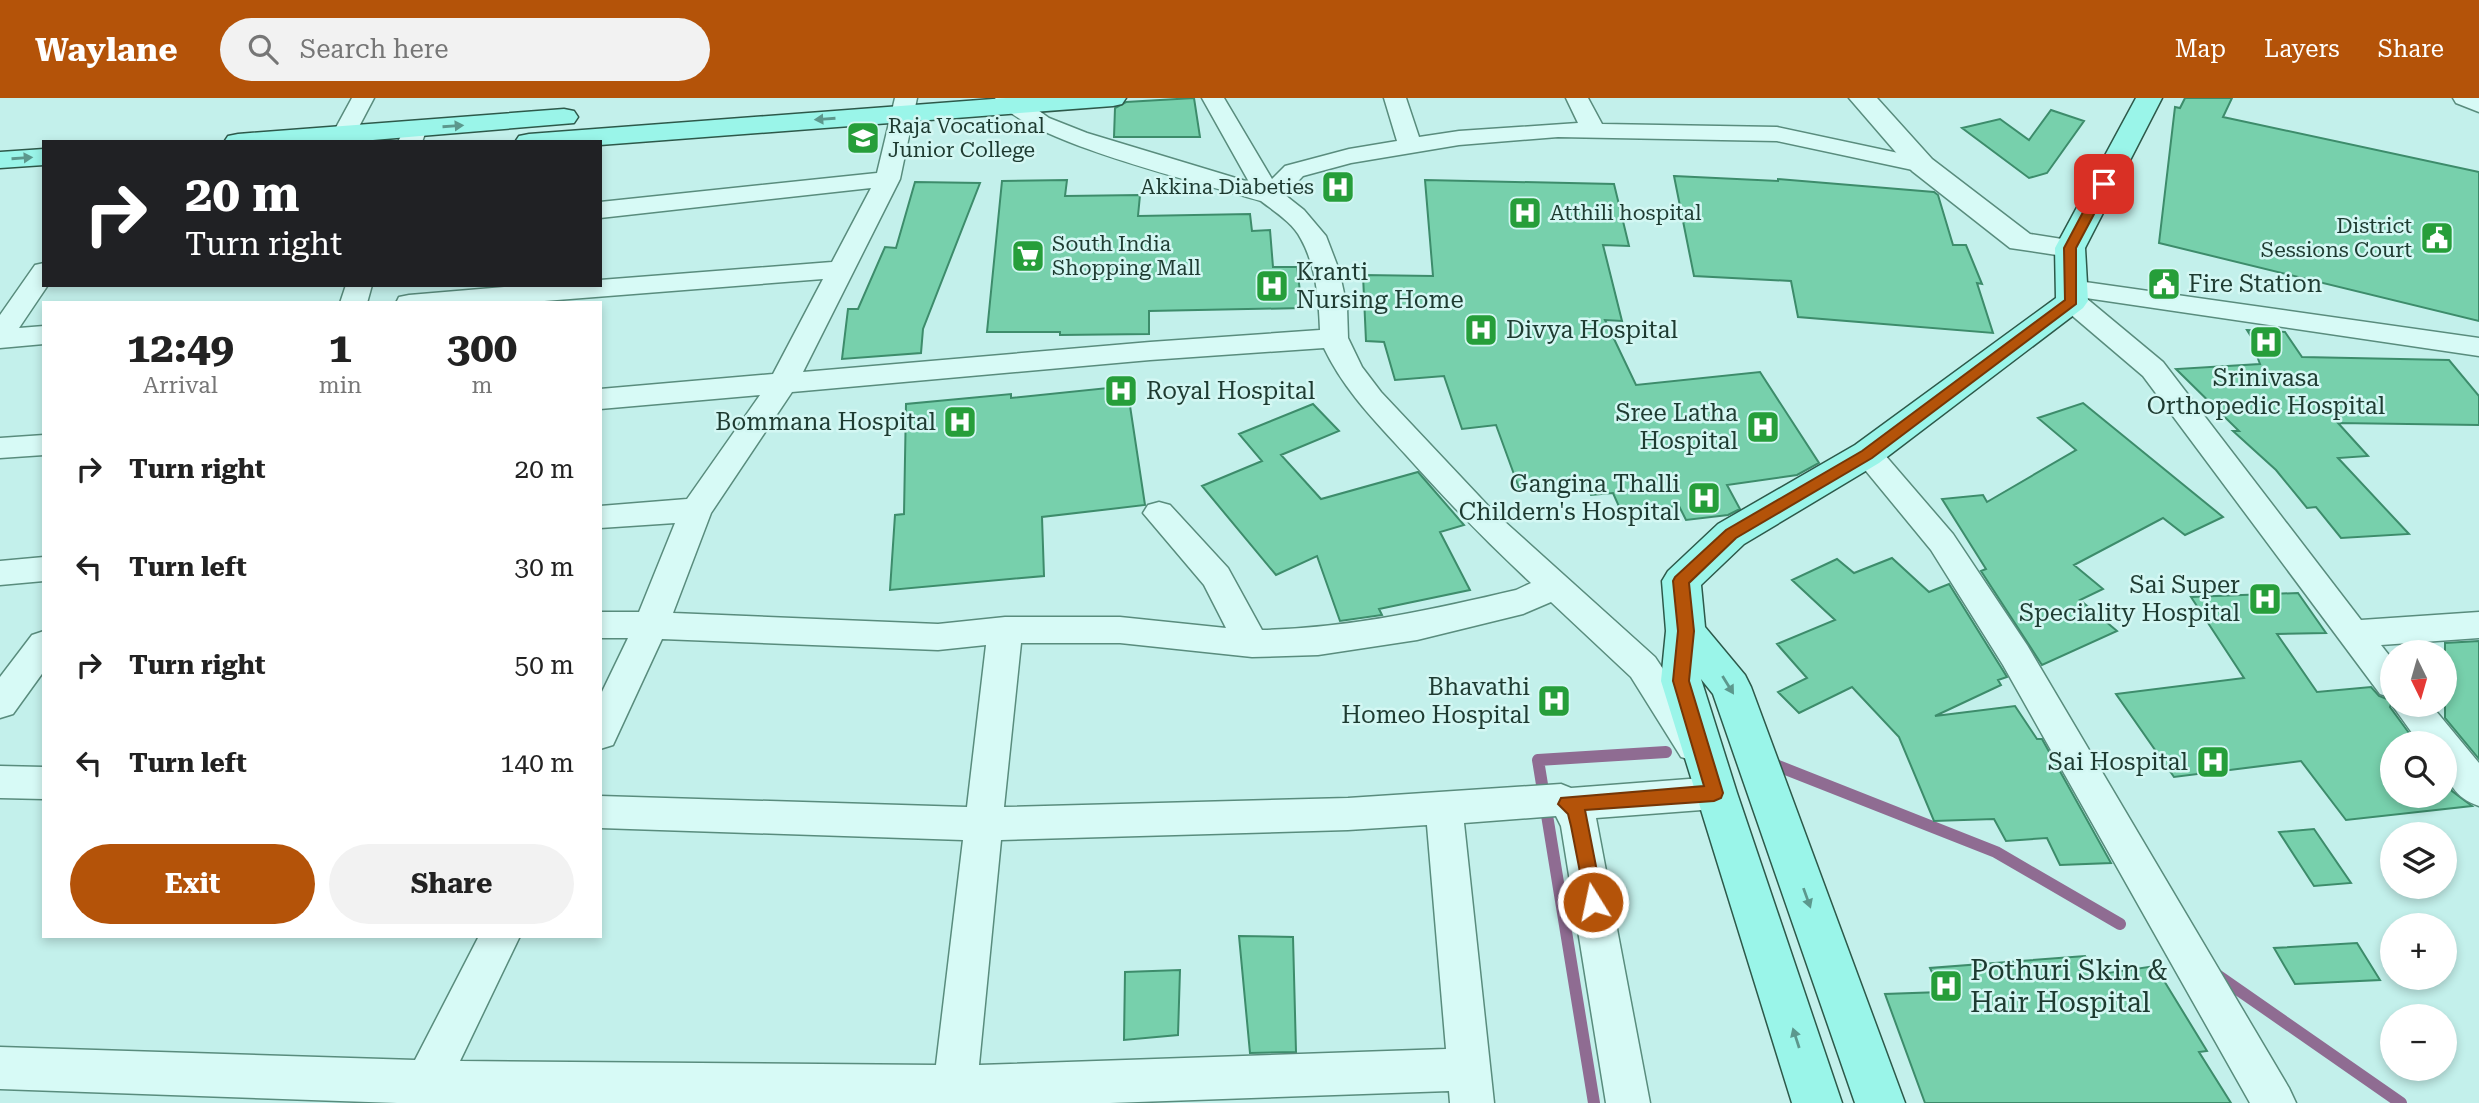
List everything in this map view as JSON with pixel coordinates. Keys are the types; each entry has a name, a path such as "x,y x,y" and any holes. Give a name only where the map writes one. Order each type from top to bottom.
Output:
{"main road":[{"path":"535,140 556,133 821,98"},
{"path":"262,140 345,133 556,133 905,106 1113,98"},
{"path":"1817,1103 1710,778 1681,681 1686,631 1681,581 1731,534 1867,454 2071,295 2070,248 2149,98"},
{"path":"0,160 42,157"},
{"path":"0,181 42,178"},
{"path":"1686,631 1731,687 1880,1103"}],"street":[{"path":"345,133 363,98"},
{"path":"1213,98 1270,196"},
{"path":"1395,98 1410,146"},
{"path":"1577,98 1593,130"},
{"path":"1862,98 1922,164 2021,242 2070,248"},
{"path":"2464,98 2479,105"},
{"path":"1011,102 1041,123 1079,138 1270,196 1295,215 1313,236 1326,270 1333,307 1334,338 1349,370 1371,399 1483,520 1643,667 1710,778 1567,804"},
{"path":"602,730 652,625 696,510 782,384 888,179 905,106"},
{"path":"1270,196 1294,171 1349,156 1459,138 1545,131 1777,134 1922,164"},
{"path":"602,210 888,179"},
{"path":"602,286 843,269"},
{"path":"0,337 42,274"},
{"path":"430,301 570,288"},
{"path":"2071,295 2476,350"},
{"path":"2071,295 2153,369 2380,669"},
{"path":"0,337 42,335"},
{"path":"602,399 782,384 1066,355 1334,338"},
{"path":"0,448 42,445"},
{"path":"1867,454 1941,542 2015,655 2274,1103"},
{"path":"602,517 696,510"},
{"path":"1159,513 1216,577 1252,644"},
{"path":"0,572 42,569"},
{"path":"602,625 938,637 1005,630 1120,631 1252,644 1318,642 1417,626 1523,601 1556,586"},
{"path":"2352,634 2479,625"},
{"path":"954,1095 1005,630"},
{"path":"0,704 42,647"},
{"path":"2457,763 2479,790"},
{"path":"0,782 42,783"},
{"path":"602,812 983,824 1348,814 1561,800 1576,809 1580,826 1628,1103"},
{"path":"0,1068 421,1093 954,1095 1471,1086 1444,807"},
{"path":"421,1093 499,938"}],"building":[{"path":"1194,98 1200,137 1114,137 1115,108 1126,102"},
{"path":"2185,98 2232,98 2223,117 2479,172 2479,321 2159,243 2175,107 2180,108"},
{"path":"2051,110 2084,121 2047,173 2029,178 1962,128 2000,119 2029,140"},
{"path":"1674,176 1778,179 1934,192 1938,195 1953,245 1966,245 1982,284 1977,283 1993,333 1798,317 1791,281 1694,276"},
{"path":"1067,180 1065,196 1140,195 1138,216 1250,214 1252,231 1270,230 1273,267 1297,267 1302,308 1149,311 1149,334 987,332 1002,181"},
{"path":"1425,180 1614,184 1629,246 1603,245 1622,321 1605,320 1636,385 1760,372 1819,463 1797,475 1727,485 1740,509 1728,515 1686,520 1679,506 1621,511 1613,493 1591,495 1585,481 1519,488 1496,425 1462,429 1444,376 1395,380 1384,342 1366,341 1363,275 1433,276"},
{"path":"915,182 980,183 923,329 921,353 842,359 848,309 858,309 885,247 896,248"},
{"path":"2247,330 2285,332 2302,357 2449,360 2479,396 2479,425 2338,423 2368,456 2338,458 2409,534 2341,538 2316,507 2307,508 2276,470 2233,431 2239,431 2176,369 2260,364 2257,356 2264,357"},
{"path":"1127,386 1145,505 1042,517 1044,576 890,590 895,515 904,514 906,404 1011,394 1011,398"},
{"path":"2083,403 2223,517 2185,535 2163,518 2074,565 2103,589 2080,600 2117,631 2042,665 1981,571 1986,569 1942,499 1983,495 1987,502 2076,450 2038,418"},
{"path":"1313,404 1339,431 1281,455 1321,499 1418,472 1464,525 1440,532 1470,590 1379,609 1382,615 1340,621 1317,556 1276,575 1202,486 1262,461 1239,434"},
{"path":"1892,558 1929,592 1949,584 2007,677 1998,680 2001,685 1935,716 2015,706 2037,739 2042,739 2111,863 2060,865 2047,838 2006,841 1994,819 1934,821 1899,737 1852,687 1799,713 1778,692 1807,678 1777,644 1835,620 1792,580 1837,559 1854,573"},
{"path":"2298,593 2326,633 2277,634 2317,692 2371,687 2380,696 2380,718 2398,718 2408,731 2380,731 2380,808 2454,808 2346,820 2301,761 2174,777 2116,694 2244,678 2191,597"},
{"path":"2479,641 2479,759 2445,718 2457,718 2457,642"},
{"path":"2457,795 2472,806 2457,808"},
{"path":"2314,829 2351,883 2314,886 2279,832"},
{"path":"1239,936 1293,937 1296,1052 1250,1053"},
{"path":"2357,943 2380,980 2295,984 2274,948"},
{"path":"2085,956 2095,975 2155,966 2207,1051 2199,1052 2231,1103 1925,1103 1885,994 1941,992 1930,968"},
{"path":"1180,970 1178,1035 1124,1040 1125,972"}],"waterway":[{"path":"1594,1103 1538,760 1666,752"},
{"path":"1768,762 1996,852 2120,924"},
{"path":"2217,975 2401,1103"}],"place":[{"name":"Raja Vocational Junior College","path":"863,138"},
{"name":"Akkina Diabeties","path":"1338,187"},
{"name":"Atthili hospital","path":"1525,213"},
{"name":"District Sessions Court","path":"2437,238"},
{"name":"South India Shopping Mall","path":"1028,256"},
{"name":"Fire Station","path":"2164,284"},
{"name":"Kranti Nursing Home","path":"1272,286"},
{"name":"Divya Hospital","path":"1481,330"},
{"name":"Srinivasa Orthopedic Hospital","path":"2266,342"},
{"name":"Royal Hospital","path":"1121,391"},
{"name":"Bommana Hospital","path":"960,422"},
{"name":"Sree Latha Hospital","path":"1763,427"},
{"name":"Gangina Thalli Childern's Hospital","path":"1704,498"},
{"name":"Sai Super Speciality Hospital","path":"2265,599"},
{"name":"Bhavathi Homeo Hospital","path":"1554,701"},
{"name":"Sai Hospital","path":"2213,762"},
{"name":"Pothuri Skin & Hair Hospital","path":"1946,986"}],"route":[{"path":"1593,902 1576,809 1567,804 1714,793 1681,681 1686,631 1681,581 1731,534 1867,454 2072,301 2070,248 2104,184"}]}
